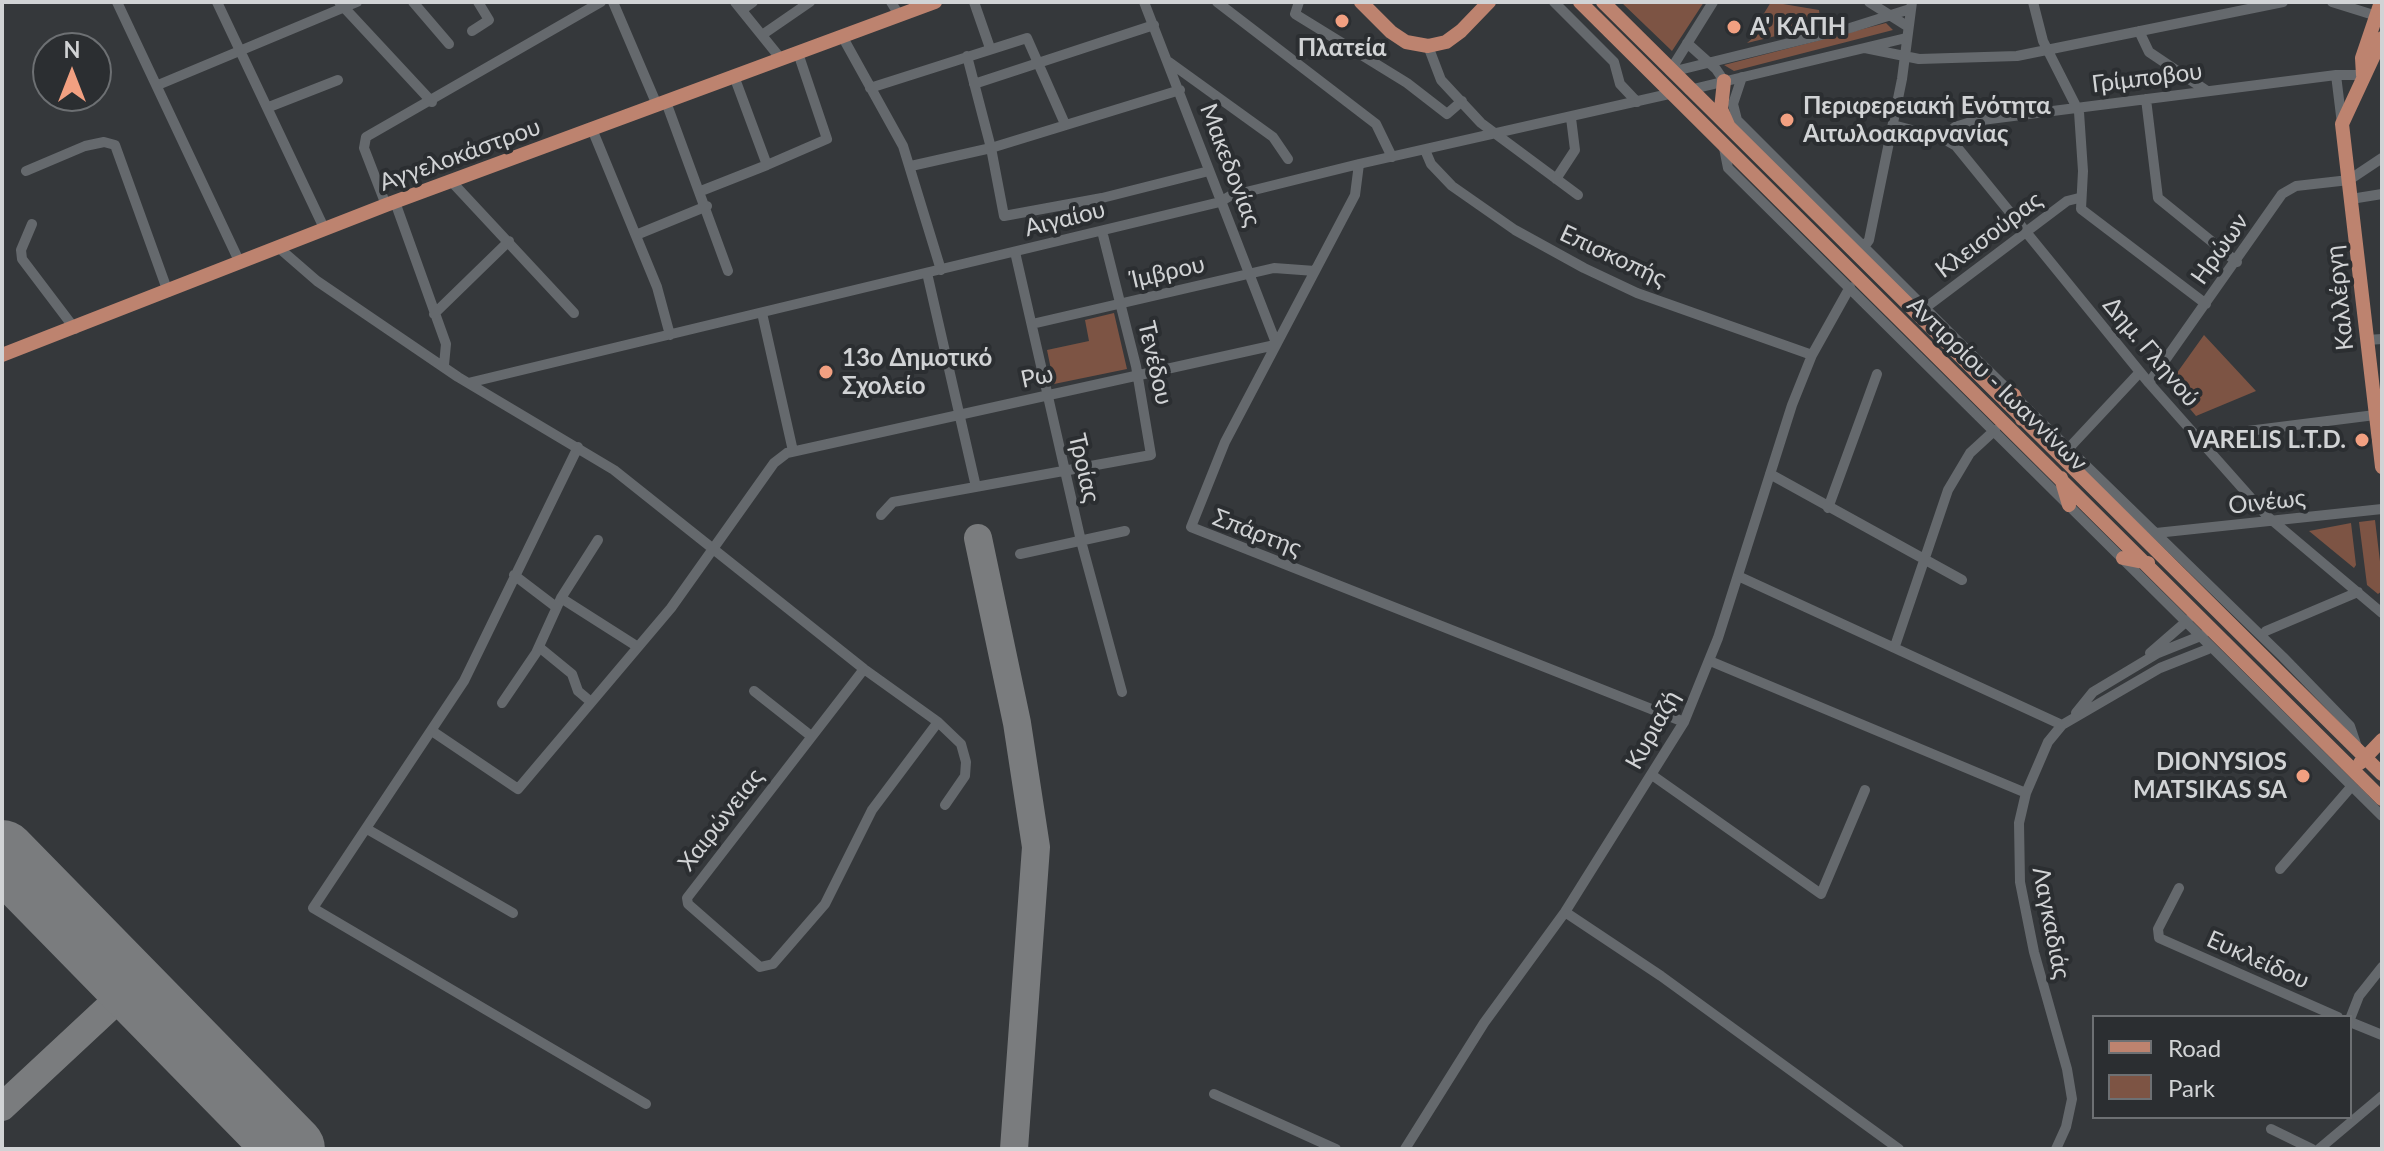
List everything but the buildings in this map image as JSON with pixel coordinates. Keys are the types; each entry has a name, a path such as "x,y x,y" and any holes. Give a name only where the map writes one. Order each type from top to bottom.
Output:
{"main road":[{"name":"Αγγελοκάστρου","path":"2,355 390,204 935,2"},
{"path":"1361,2 1391,32 1406,42 1428,46 1446,42 1489,2"},
{"name":"Αντιρρίου - Ιωαννίνων","path":"1580,2 1724,148 2022,420 2373,761"},
{"name":"Αντιρρίου - Ιωαννίνων","path":"1603,2 1730,129 2061,477 2356,779 2382,799"},
{"path":"2363,75 2362,58 2380,12"},
{"path":"2342,124 2382,38"},
{"path":"1724,81 1721,109 1730,129"},
{"name":"Καλλέργη","path":"2342,124 2351,199 2375,340 2375,415 2380,431 2382,467"},
{"path":"1892,330 1961,344"},
{"path":"2014,395 2022,420"},
{"path":"2061,477 2069,505"},
{"path":"2123,558 2148,563"},
{"path":"2356,779 2373,761 2382,740"}],"street":[{"path":"119,2 240,263"},
{"path":"217,2 325,230"},
{"path":"158,85 242,52 342,5 357,2"},
{"path":"413,2 449,44"},
{"path":"472,31 489,20 478,2"},
{"path":"444,365 446,344 364,148 364,140 601,2"},
{"path":"613,2 701,191 728,271"},
{"path":"753,2 738,6 781,59"},
{"path":"762,35 810,2"},
{"path":"891,2 899,15"},
{"path":"974,2 990,48"},
{"name":"Μακεδονίας","path":"1144,2 1220,202 1252,273 1276,344"},
{"path":"1217,2 1376,124 1392,157"},
{"path":"1299,2 1295,14 1407,83 1447,114 1462,101"},
{"path":"1554,2 1614,62 1620,84 1637,102"},
{"path":"1670,72 1713,2"},
{"path":"1869,2 1906,32"},
{"path":"2033,2 2048,51 2077,107 2083,171 2079,198 2081,209 2206,304"},
{"path":"1865,48 1905,57 1961,60 2048,51 2283,2"},
{"path":"2332,2 2380,12"},
{"path":"342,5 432,102"},
{"path":"1670,72 1890,18 1911,6"},
{"path":"1864,247 1869,240 1893,125 1911,6"},
{"path":"974,84 1154,25"},
{"path":"2139,31 2149,52 2208,91"},
{"path":"1689,90 1865,48 1906,32"},
{"path":"842,36 911,166 941,270"},
{"path":"870,88 1027,38 1065,124"},
{"path":"1687,43 1711,63 1724,81"},
{"path":"1428,46 1441,80 1462,101 1498,136 1578,195"},
{"path":"701,191 827,139 798,53"},
{"path":"967,56 991,148 1003,214 1009,217 1209,171"},
{"path":"1169,62 1273,137 1288,159"},
{"path":"2336,75 2342,124"},
{"name":"Γρίμποβου","path":"1942,138 1955,127 1974,121 2336,75 2363,75"},
{"path":"734,76 767,165"},
{"path":"1742,77 1733,104 1736,119 2350,726 2373,761"},
{"path":"269,107 338,80"},
{"path":"911,166 991,148 1180,90"},
{"name":"Αιγαίου","path":"468,383 1220,202 1230,196 1359,164 1498,136 1669,94"},
{"path":"2146,99 2158,198 2237,262"},
{"path":"1556,179 1575,150 1571,118"},
{"name":"Δημ. Γληνού","path":"1893,125 1942,138 1956,146 2149,383 2273,522 2382,613"},
{"path":"592,129 657,287 670,335"},
{"path":"26,171 85,146 113,144 168,292"},
{"path":"1724,148 1728,168 2123,558 2356,779 2382,816"},
{"name":"Επισκοπής","path":"1425,150 1431,164 1452,186 1515,230 1584,268 1637,293 1812,355"},
{"path":"2349,180 2382,158"},
{"name":"Σπάρτης","path":"1359,164 1355,195 1225,442 1191,522 1193,530 1684,722"},
{"name":"Ηρώων","path":"2149,383 2284,192 2296,186 2349,180"},
{"path":"451,181 574,313"},
{"path":"2351,199 2382,194"},
{"name":"Κλεισούρας","path":"1925,308 2067,201 2079,198"},
{"path":"636,235 707,206"},
{"path":"32,224 21,250 22,259 75,329"},
{"name":"Τενέδου","path":"1064,471 1147,457 1151,453 1138,376 1102,231"},
{"path":"434,314 509,241"},
{"path":"279,248 317,281 468,383 578,447 633,484 864,669 938,722 961,744 966,762 965,776 945,805"},
{"name":"Τροίας","path":"1015,252 1081,541 1122,692"},
{"name":"Ίμβρου","path":"1032,324 1283,267 1315,271"},
{"path":"927,273 976,487"},
{"name":"Κυριαζή","path":"1405,1149 1484,1023 1565,912 1684,722 1710,661 1812,355 1850,287"},
{"path":"762,313 793,451"},
{"name":"Ρω","path":"432,731 518,789 638,647 713,551 774,463 793,451 1276,344"},
{"path":"2068,449 2140,372"},
{"path":"1828,508 1877,374"},
{"path":"2202,443 2232,433 2375,415"},
{"path":"1895,646 1954,477 1970,453 1995,430"},
{"path":"578,447 464,681 313,908 646,1104"},
{"path":"881,515 893,502 1064,471"},
{"path":"1770,474 1962,580"},
{"name":"Οινέως","path":"2156,533 2382,509"},
{"path":"1020,554 1125,531"},
{"path":"502,703 539,647 559,602 598,540"},
{"path":"514,575 638,647"},
{"path":"1738,576 2062,725"},
{"path":"2266,631 2358,592"},
{"name":"Λαγκαδιάς","path":"2139,663 2188,620"},
{"name":"Λαγκαδιάς","path":"2075,715 2091,693 2139,663 2203,635"},
{"path":"539,647 572,674 578,691 591,702"},
{"name":"Λαγκαδιάς","path":"2056,1149 2066,1127 2072,1099 2067,1069 2034,952 2020,882 2019,832 2026,793 2048,742 2062,725 2160,668 2208,649"},
{"path":"1710,661 2026,793"},
{"name":"Χαιρώνειας","path":"864,669 687,898 688,904 763,969 773,964 834,891 872,810 938,722"},
{"path":"754,691 811,736"},
{"path":"1652,775 1821,894 1865,790"},
{"path":"2280,869 2356,779"},
{"path":"367,829 513,913"},
{"name":"Ευκλείδου","path":"2179,888 2158,929 2162,940 2333,1015"},
{"path":"1565,912 1661,976 1899,1149"},
{"path":"2352,1015 2359,996 2382,967"},
{"path":"2352,1021 2382,1035"},
{"path":"1214,1094 1336,1149"},
{"path":"2319,1149 2382,1096"},
{"path":"2271,1129 2312,1149"}],"green space":[{"path":"1621,2 1704,2 1672,51"},
{"path":"1771,2 1819,10 1821,25 1747,43 1759,33 1758,23"},
{"path":"1886,23 1893,30 1734,71 1724,65"},
{"path":"1114,313 1127,369 1054,384 1047,350 1089,341 1085,320"},
{"path":"2204,335 2256,391 2196,416 2169,384"},
{"path":"2375,520 2382,578 2382,591 2378,594 2367,585 2359,522"},
{"path":"2351,523 2356,565 2354,568 2309,531"}],"taxiway":[{"path":"978,538 1017,723 1036,847 1014,1149"},
{"path":"2,1107 132,986"}],"runway":[{"path":"2,854 291,1149"}],"place":[{"name":"Πλατεία","path":"1342,21"},
{"name":"Α' ΚΑΠΗ","path":"1734,27"},
{"name":"Περιφερειακή Ενότητα Αιτωλοακαρνανίας","path":"1787,120"},
{"name":"13ο Δημοτικό Σχολείο","path":"826,372"},
{"name":"VARELIS L.T.D.","path":"2362,440"},
{"name":"DIONYSIOS MATSIKAS SA","path":"2303,776"}]}
